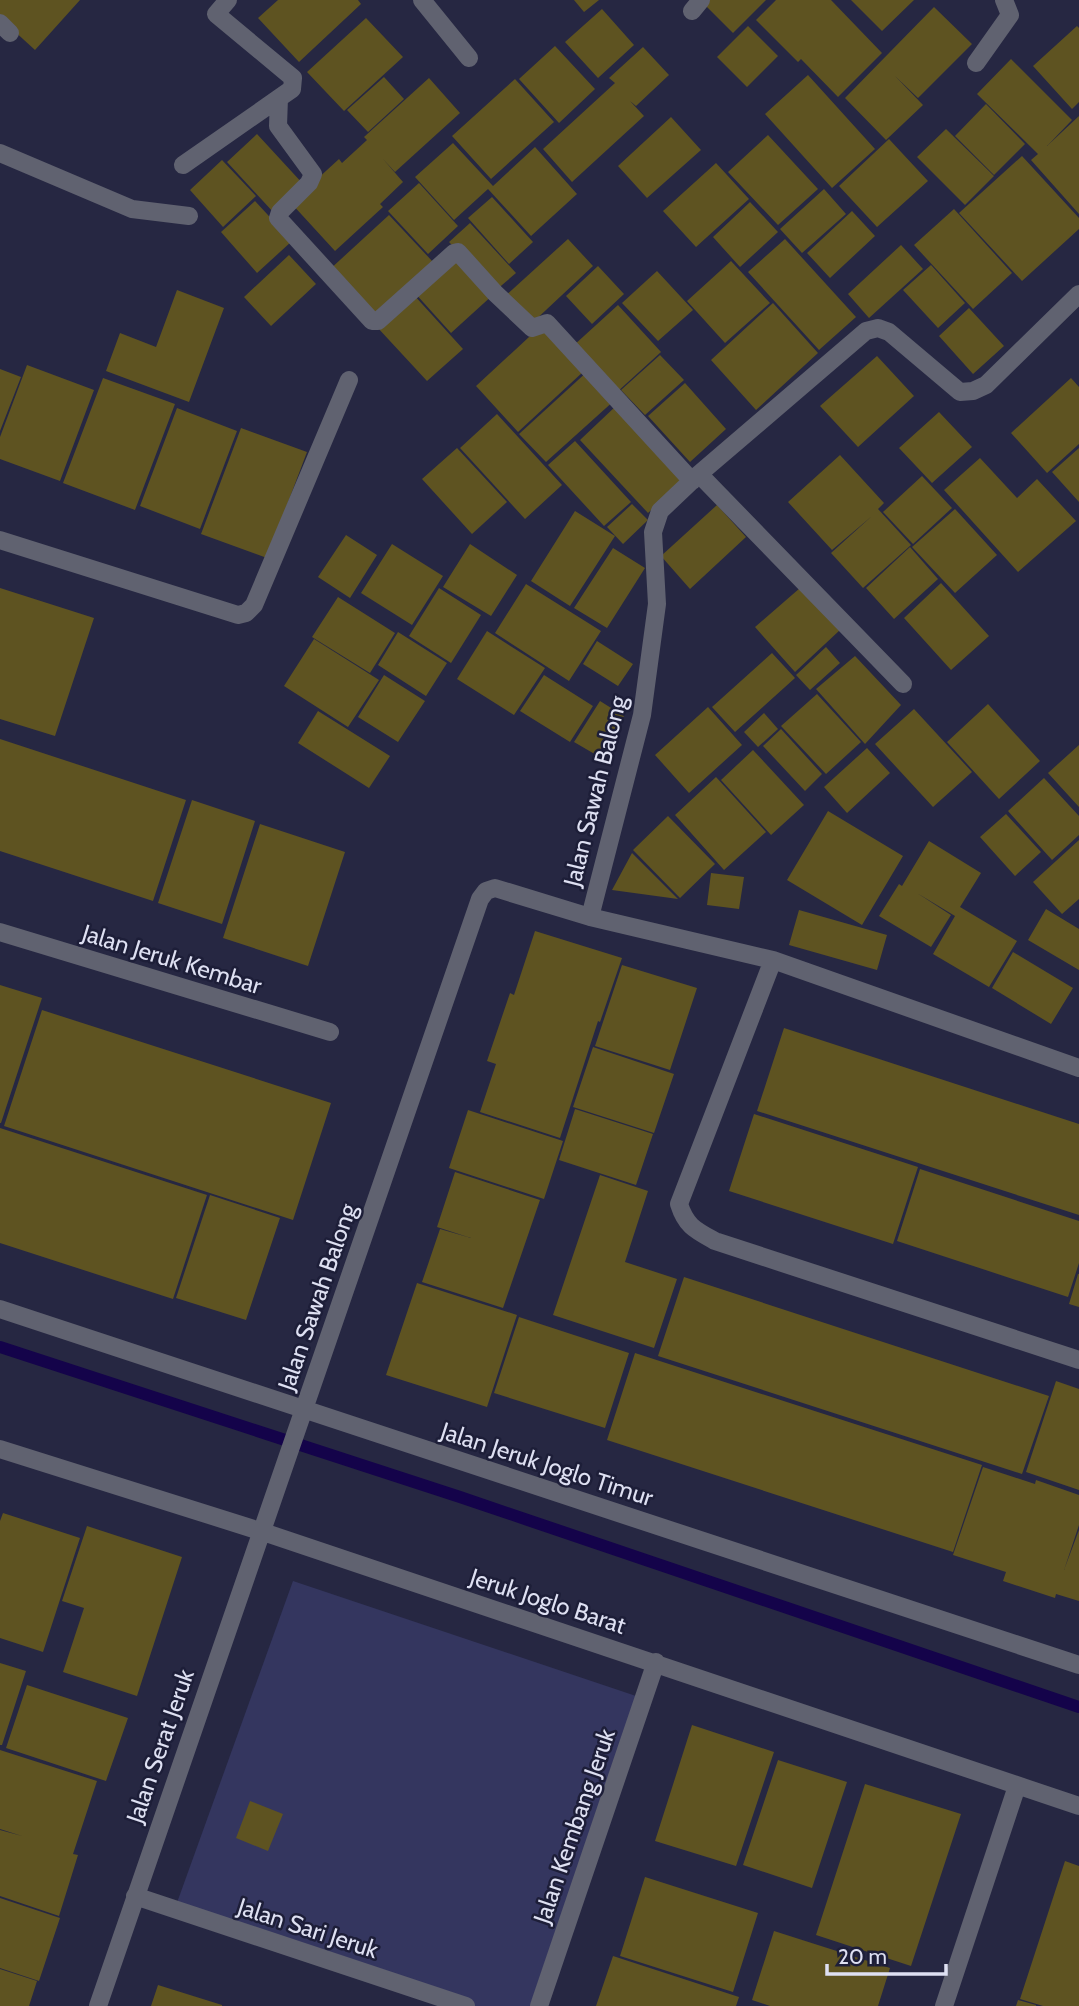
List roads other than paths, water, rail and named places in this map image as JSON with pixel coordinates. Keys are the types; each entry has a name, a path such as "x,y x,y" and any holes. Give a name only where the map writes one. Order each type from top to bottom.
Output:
{"street":[{"path":"183,165 292,89 293,78 216,14 228,0"},
{"path":"422,0 468,58"},
{"path":"976,63 1010,15 1004,0"},
{"path":"279,98 278,126 313,174 309,183 280,212 278,218 372,321 378,321 458,252 532,328 547,323 695,478 903,684"},
{"path":"0,153 132,209 190,216"},
{"name":"Jalan Sawah Balong","path":"270,1502 305,1409 480,899 486,891 495,888 590,917 642,715 657,604 653,533 660,511 866,331 878,328 889,331 960,392 973,391 986,385 1079,294"},
{"path":"0,540 237,615 246,613 254,605 349,380"},
{"path":"590,917 772,960 1079,1068"},
{"name":"Jalan Jeruk Kembar","path":"0,932 330,1032"},
{"path":"772,960 679,1204 684,1219 696,1231 715,1241 1079,1360"},
{"name":"Jalan Jeruk Joglo Timur","path":"0,1310 1079,1665"},
{"name":"Jeruk Joglo Barat","path":"0,1449 260,1531 656,1662 1079,1806"},
{"name":"Jalan Serat Jeruk","path":"98,2006 270,1502"},
{"name":"Jalan Kembang Jeruk","path":"539,2006 656,1662"},
{"path":"944,2006 1017,1786"},
{"name":"Jalan Sari Jeruk","path":"135,1896 466,2006"}],"waterway":[{"path":"0,1347 460,1497 1079,1707"}]}
